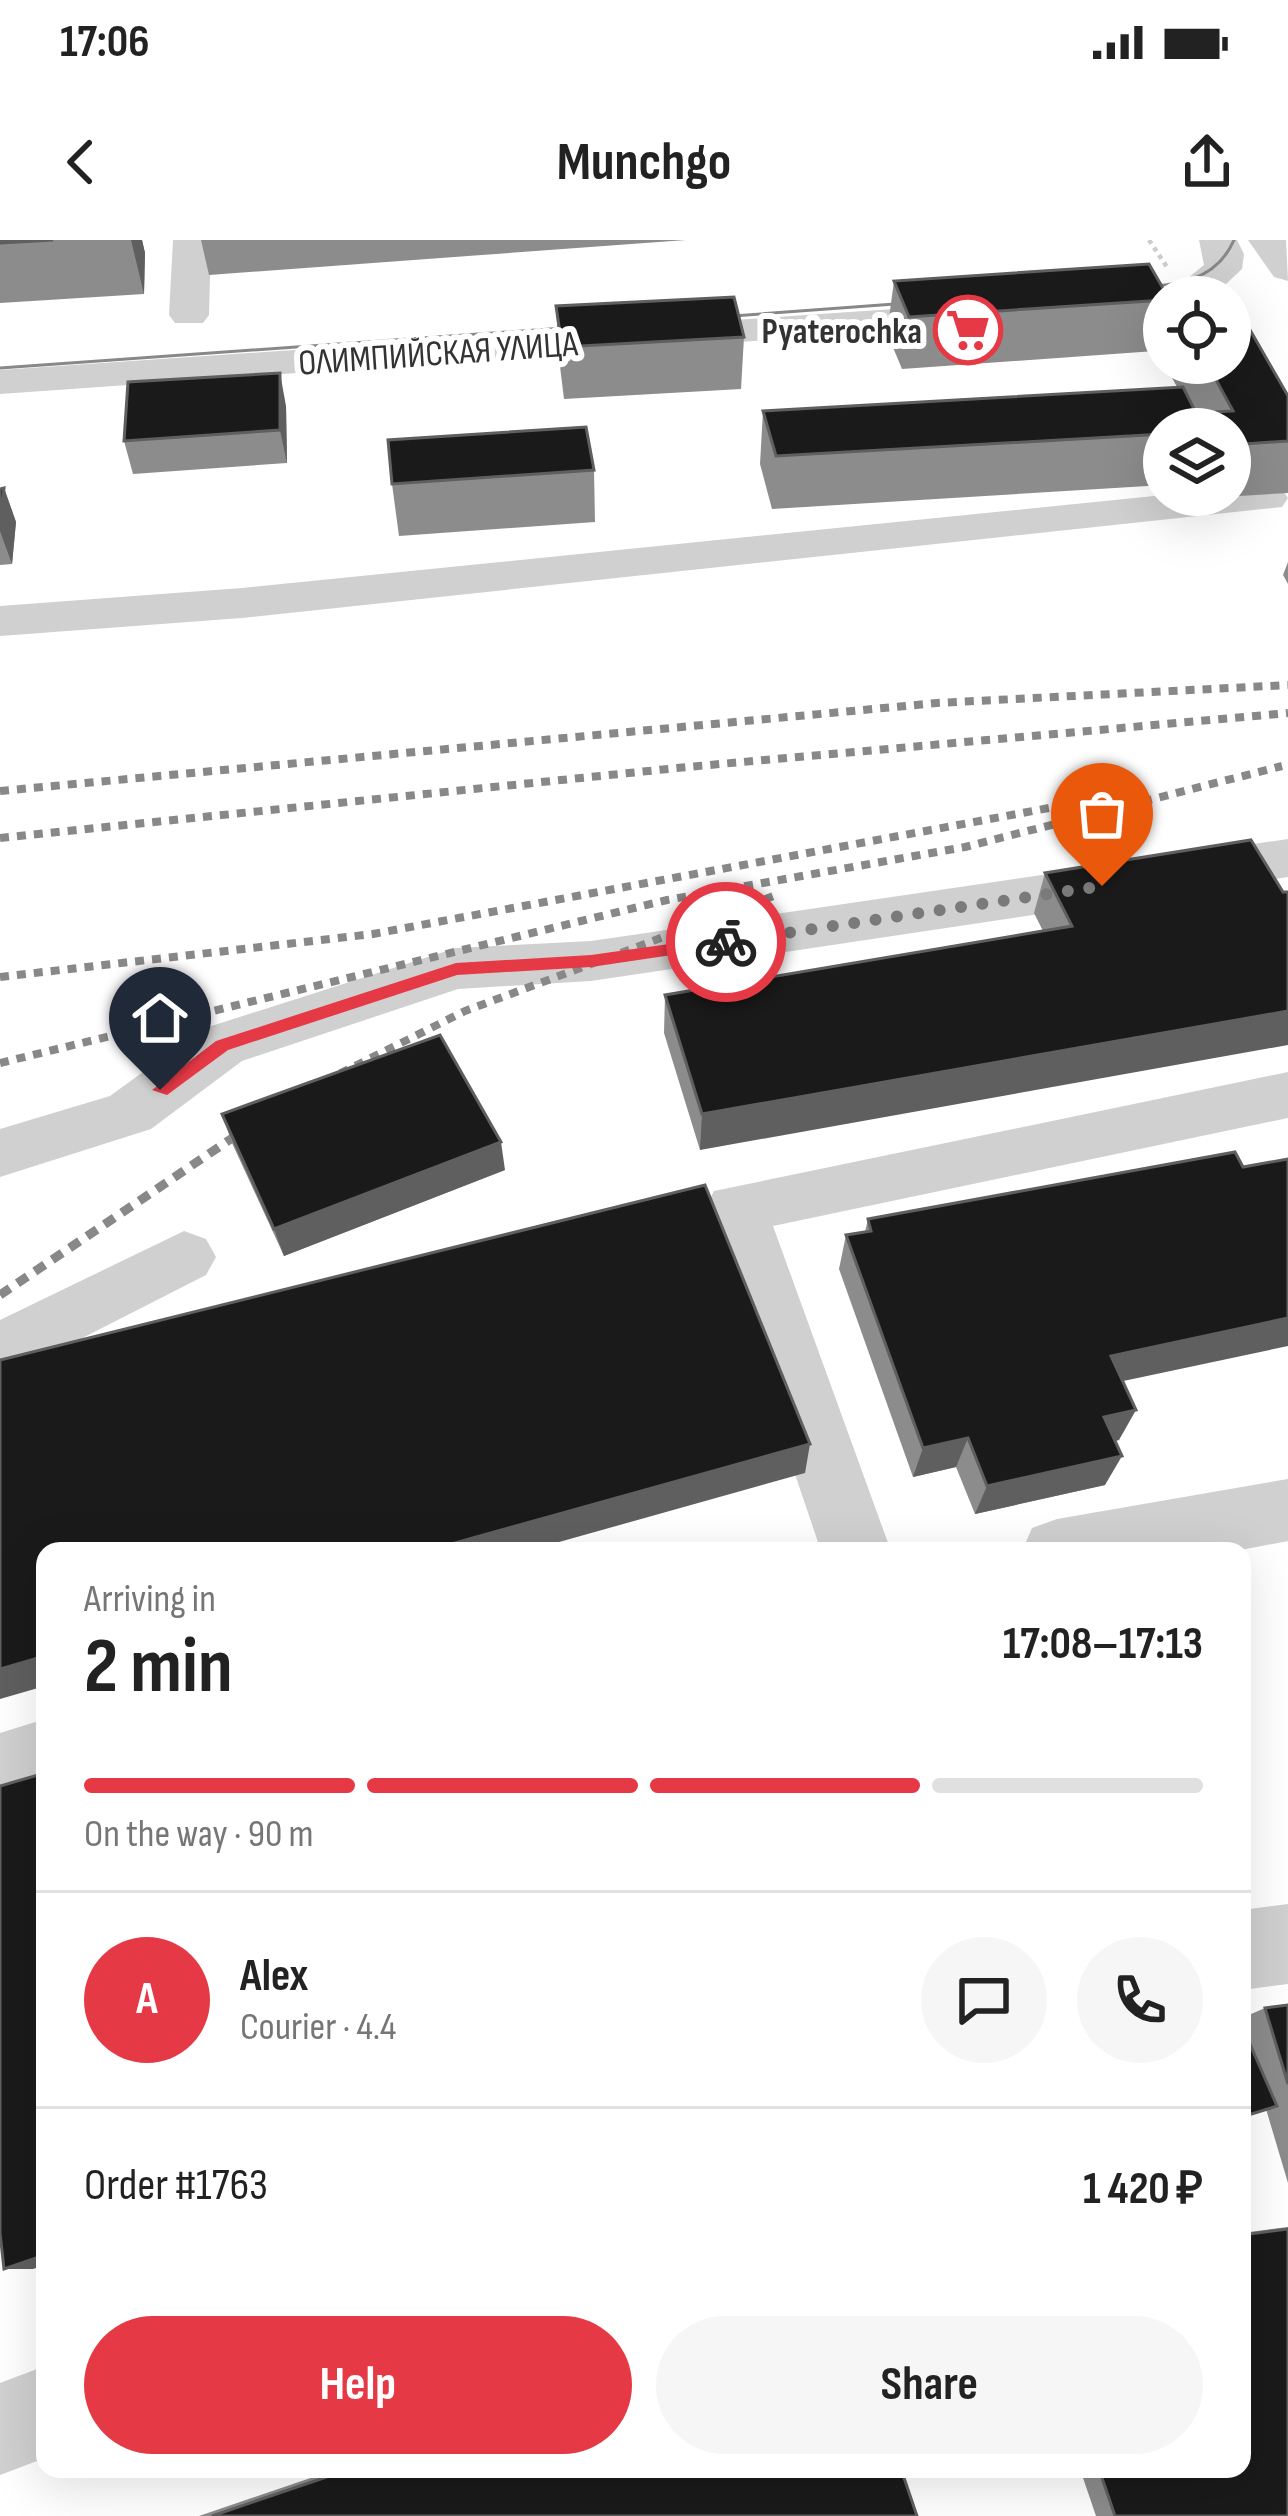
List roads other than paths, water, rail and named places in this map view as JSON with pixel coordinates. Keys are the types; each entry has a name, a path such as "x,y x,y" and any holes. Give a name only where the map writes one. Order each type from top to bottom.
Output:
{"street":[{"path":"189,315 192,240"},
{"path":"1213,268 1268,241 1288,269"},
{"name":"ОЛИМПИЙСКАЯ УЛИЦА","path":"0,382 1143,301"},
{"path":"0,621 242,602 1266,498"},
{"path":"0,1154 130,1113 222,1046 456,969 591,961 1288,858"},
{"path":"853,1542 736,1209 1288,1096"},
{"path":"0,1352 184,1257"},
{"path":"1108,1542 1288,1510"},
{"path":"0,1769 36,1759"},
{"path":"1251,1949 1288,1944"},
{"path":"0,2429 36,2415"}],"tram line":[{"path":"1125,288 1174,284 1202,275 1234,240"},
{"path":"706,318 922,302"},
{"path":"0,368 592,326"}],"railway":[{"path":"0,791 937,703 1288,685"},
{"path":"0,838 687,767 1288,713"},
{"path":"0,1063 667,900 965,847 1282,766"},
{"path":"0,977 373,934 1081,802"},
{"path":"325,1081 465,1011 779,894"},
{"path":"253,1124 258,1121"},
{"path":"0,1295 253,1124"},
{"path":"248,1127 253,1124"}],"place":[{"name":"Pyaterochka","path":"968,330"}]}
